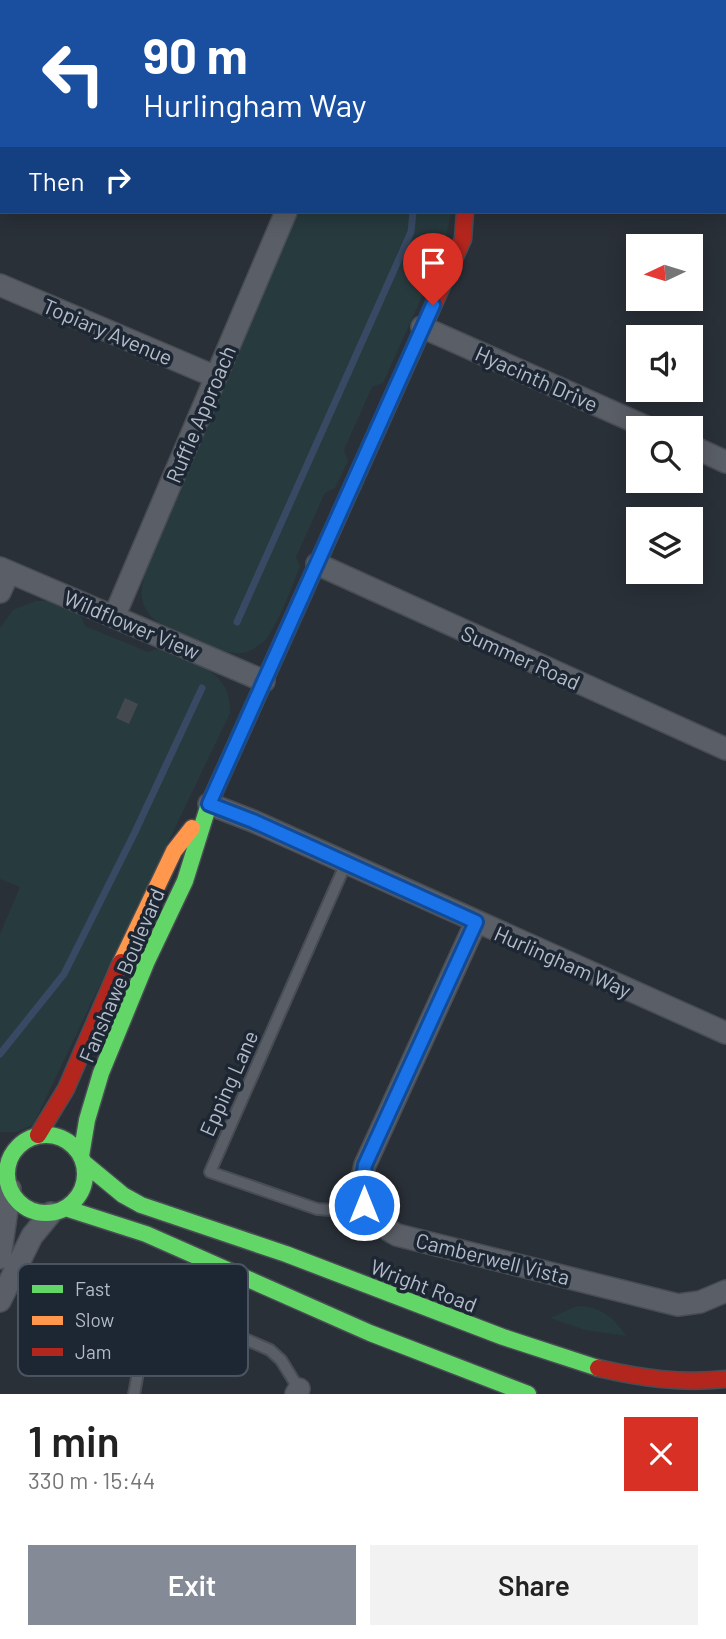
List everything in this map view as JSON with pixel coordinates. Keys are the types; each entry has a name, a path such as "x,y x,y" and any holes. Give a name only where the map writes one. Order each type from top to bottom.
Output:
{"main road":[{"name":"Fanshawe Boulevard","path":"82,1159 87,1120 102,1073 147,961 185,881 207,808 463,239 465,214"},
{"name":"Fanshawe Boulevard","path":"38,1135 66,1090 122,959 174,851 207,808"},
{"path":"58,1210 78,1196 82,1188 85,1171 82,1159 73,1146 63,1139 38,1135 20,1145 7,1168 6,1185 27,1208 34,1211 58,1210 109,1220 213,1264"},
{"path":"0,1140 20,1145"},
{"name":"Wright Road","path":"82,1159 123,1195 141,1205 260,1244 578,1364 645,1382 690,1385 726,1379"},
{"path":"248,1280 362,1332 528,1394"}],"street":[{"name":"Ruffle Approach","path":"114,617 285,214"},
{"name":"Topiary Avenue","path":"0,285 216,377"},
{"name":"Hyacinth Drive","path":"422,327 626,417"},
{"path":"703,451 726,462"},
{"name":"Summer Road","path":"317,564 726,749"},
{"name":"Wildflower View","path":"4,570 264,681"},
{"path":"0,592 4,570"},
{"name":"Hurlingham Way","path":"207,808 346,863 726,1034"},
{"path":"364,1205 362,1185 365,1165 476,922"},
{"path":"0,1258 6,1185"},
{"name":"Camberwell Vista","path":"364,1205 370,1216 397,1234 678,1305 700,1302 726,1291"},
{"path":"18,1264 32,1236 58,1210"},
{"path":"0,1301 18,1264"}],"lane":[{"name":"Epping Lane","path":"346,863 210,1172 317,1209 331,1210 364,1205"},
{"path":"248,1340 270,1350 281,1360 298,1391"},
{"path":"134,1394 138,1376"}],"green space":[{"path":"297,214 451,214 437,263 383,383 372,387 344,450 348,461 335,488 325,493 296,557 300,567 278,619 267,637 252,650 233,653 193,641 166,627 149,614 144,604 142,594 145,573"},
{"path":"36,601 49,601 80,614 85,626 148,652 161,648 208,670 225,687 230,713 33,1125 16,1132 0,1132 0,934 20,887 0,879 0,628 13,610"},
{"path":"577,1306 593,1308 606,1314 626,1336 585,1330 550,1318"}],"building":[{"path":"125,698 138,704 129,724 116,718"}],"waterway":[{"path":"237,622 411,232 413,214"},
{"path":"0,1054 64,974 135,832 202,688"}],"traffic: fast":[{"path":"81,1156 87,1120 101,1073 147,961 185,881 209,804 353,484"},
{"path":"46,1135 61,1138 78,1152 85,1174 82,1189 68,1206 46,1213 31,1210 14,1196 7,1174 10,1159 24,1142 46,1135"},
{"path":"83,1162 123,1195 141,1205 286,1254 503,1337 598,1368"},
{"path":"65,1208 146,1234 214,1264"},
{"path":"248,1279 370,1333 528,1394"}],"traffic: slow":[{"path":"121,962 174,851 192,828"}],"traffic: jam":[{"path":"353,484 463,239 465,214"},
{"path":"38,1135 66,1089 121,962"},
{"path":"598,1368 662,1379 726,1379"}],"route":[{"path":"364,1205 362,1177 365,1165 476,922 253,821 209,804 228,756 433,305"}]}
